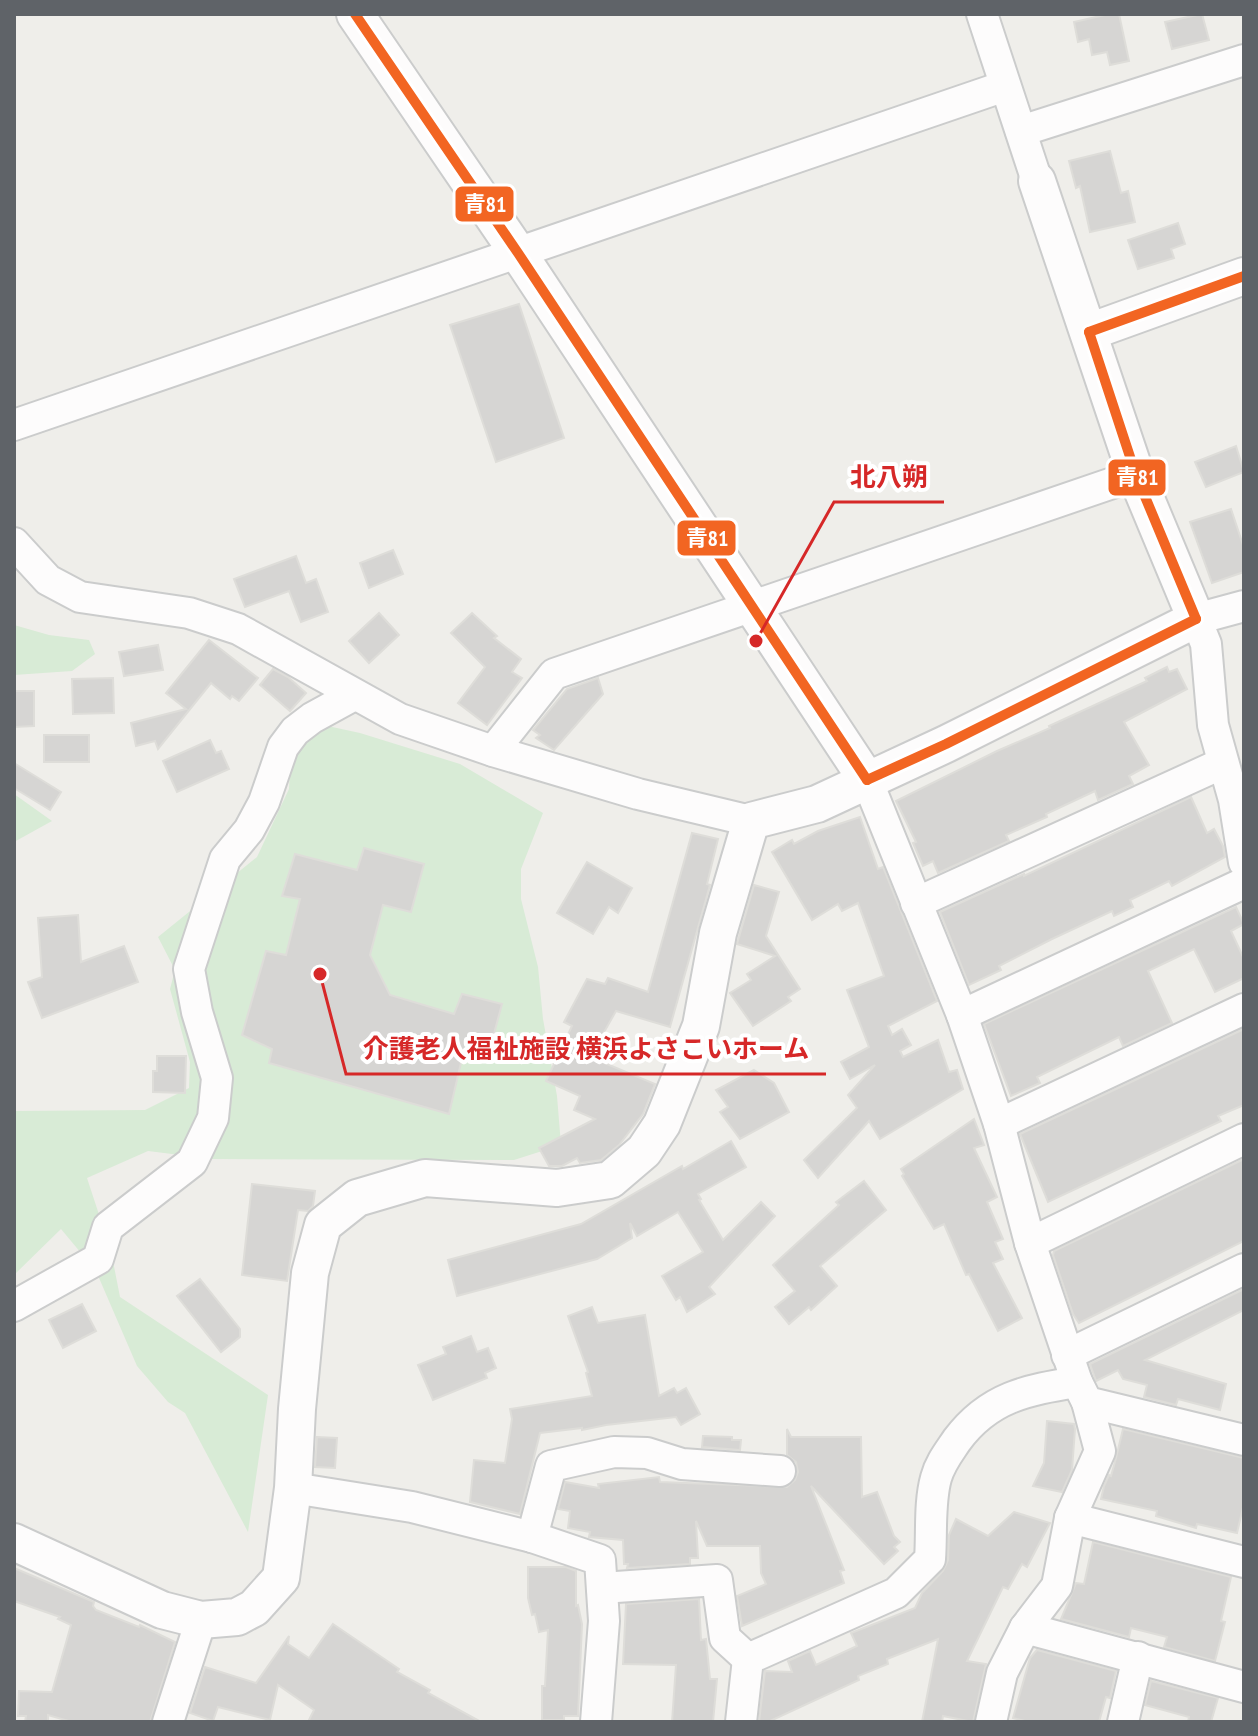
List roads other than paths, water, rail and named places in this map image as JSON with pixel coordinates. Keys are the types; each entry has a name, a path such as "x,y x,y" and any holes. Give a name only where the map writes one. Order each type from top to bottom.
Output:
{"street":[{"path":"355,14 518,253 867,780 962,1015 999,1124 1030,1243 1100,1451 1070,1518 1057,1586 1025,1628 1002,1673 991,1722"},
{"path":"982,14 1136,475 1206,644 1213,725 1234,800 1244,862"},
{"path":"1021,131 1244,60"},
{"path":"14,425 1005,86"},
{"path":"1089,332 1244,276"},
{"path":"493,751 554,674 1136,475"},
{"path":"14,543 48,580 80,597 189,613 238,629 400,719 493,751 638,794 751,821 817,804 946,744 1196,619 1244,606"},
{"path":"14,1306 98,1259 108,1227 192,1162 213,1118 217,1078 197,1012 189,969 225,859 249,830 259,812 283,747 295,731 354,695"},
{"path":"916,903 1223,763"},
{"path":"14,1542 162,1610 201,1620 237,1617 254,1608 281,1578 293,1488 310,1273 323,1225 357,1198 425,1178 557,1188 610,1180 644,1151 662,1124 701,1026 718,933 751,821"},
{"path":"962,1015 1244,883"},
{"path":"999,1124 1244,1009"},
{"path":"1030,1243 1244,1139"},
{"path":"748,1659 896,1593 930,1559 935,1480 942,1461 964,1431 984,1412 1004,1399 1077,1380 1244,1269"},
{"path":"1077,1380 1244,1440"},
{"path":"532,1537 551,1466 614,1452 647,1453 682,1464 780,1471"},
{"path":"293,1488 412,1507 532,1537 600,1560 604,1621 596,1722"},
{"path":"1070,1518 1244,1562"},
{"path":"602,1588 717,1580 725,1638 748,1659"},
{"path":"168,1722 201,1620"},
{"path":"1025,1628 1244,1687"},
{"path":"1123,1722 1138,1657"},
{"path":"741,1722 748,1659"}],"place":[{"name":"北八朔","path":"756,641"},
{"name":"介護老人福祉施設 横浜よさこいホーム","path":"320,974"}]}
